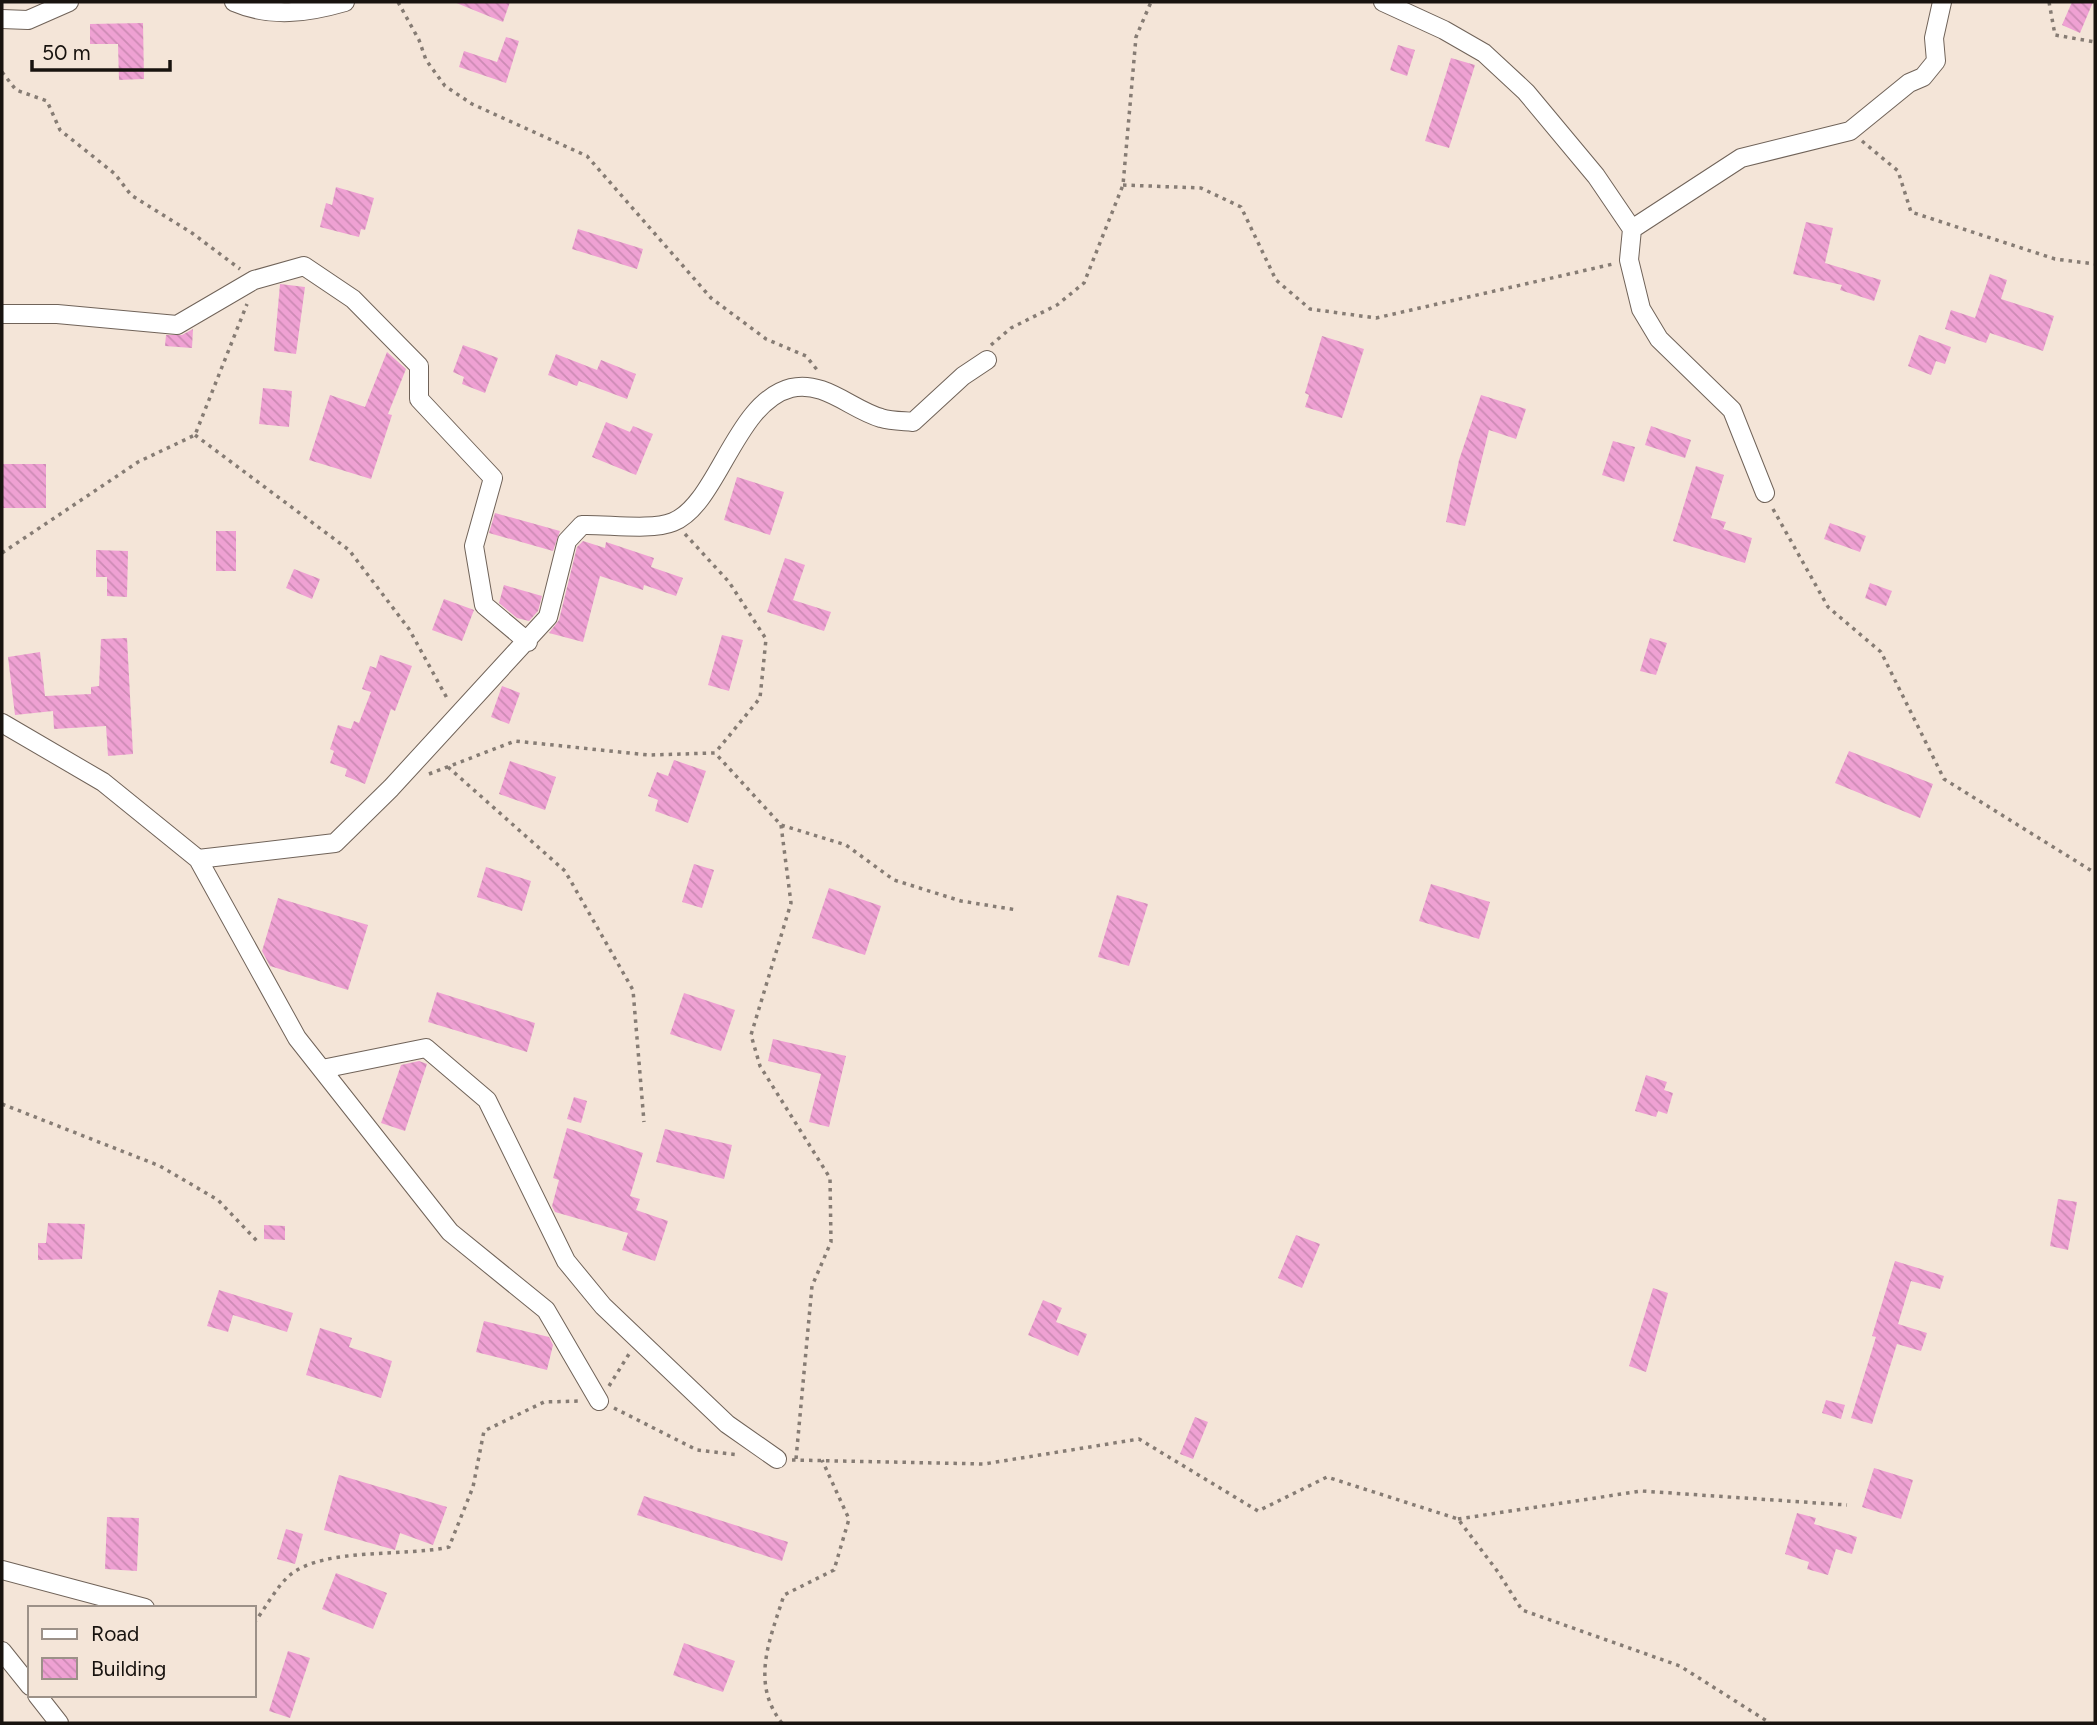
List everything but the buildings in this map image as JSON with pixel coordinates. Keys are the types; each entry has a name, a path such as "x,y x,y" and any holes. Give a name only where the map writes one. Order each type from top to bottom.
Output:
{"street":[{"path":"2,19 28,20 69,2"},
{"path":"234,2 252,10 285,14 345,2"},
{"path":"1383,2 1444,30 1484,54 1518,84 1596,176 1632,229 1629,260 1641,309 1659,339 1732,410 1765,493"},
{"path":"1632,229 1741,158 1850,131 1909,83 1923,77 1936,61 1934,38 1942,2"},
{"path":"2,314 69,315 177,325 254,280 304,266 353,299 419,366 419,399 493,478 474,546 484,605 528,642"},
{"path":"198,859 335,843 457,718 548,617 567,541 582,525 673,522 701,498 739,435 772,398 793,388 826,391 881,418 913,422 963,376 987,360"},
{"path":"2,723 103,782 198,859 298,1038 450,1232 546,1310 599,1401"},
{"path":"322,1069 426,1048 487,1100 566,1261 603,1306 638,1341 727,1424 777,1459"},
{"path":"2,1570 137,1606"},
{"path":"2,1651 28,1684"},
{"path":"39,1697 59,1723"}],"path":[{"path":"398,2 419,40 426,60 445,86 472,104 587,156 711,298 765,339 806,356 839,398"},
{"path":"987,360 991,344 1011,328 1056,305 1084,283 1123,185 1136,37 1151,2"},
{"path":"2049,2 2055,35 2095,43"},
{"path":"1850,131 1898,171 1911,212 2056,259 2095,264"},
{"path":"1123,185 1200,188 1241,207 1276,280 1310,309 1376,318 1629,260"},
{"path":"195,435 349,550 409,629 457,718"},
{"path":"1765,493 1828,607 1881,652 1944,779 2095,873"},
{"path":"425,775 515,741 648,755 715,753 760,698 766,639 729,582 673,522"},
{"path":"715,753 781,825 846,845 894,880 961,901 1017,910"},
{"path":"448,767 565,871 633,990 644,1122"},
{"path":"781,825 791,903 751,1035 760,1066 831,1178 831,1242 812,1286 796,1460"},
{"path":"2,1104 160,1166 218,1200 258,1242"},
{"path":"599,1401 638,1341"},
{"path":"256,1620 290,1575 337,1556 422,1553 449,1547 473,1487 484,1431 544,1402 599,1401 697,1450 777,1459 984,1464 1139,1439 1258,1511 1327,1477 1458,1519 1641,1491 1847,1505"},
{"path":"782,1723 769,1707 764,1659 784,1595 834,1570 849,1519 822,1460"},
{"path":"1458,1519 1499,1572 1522,1610 1680,1667 1770,1723"}]}
